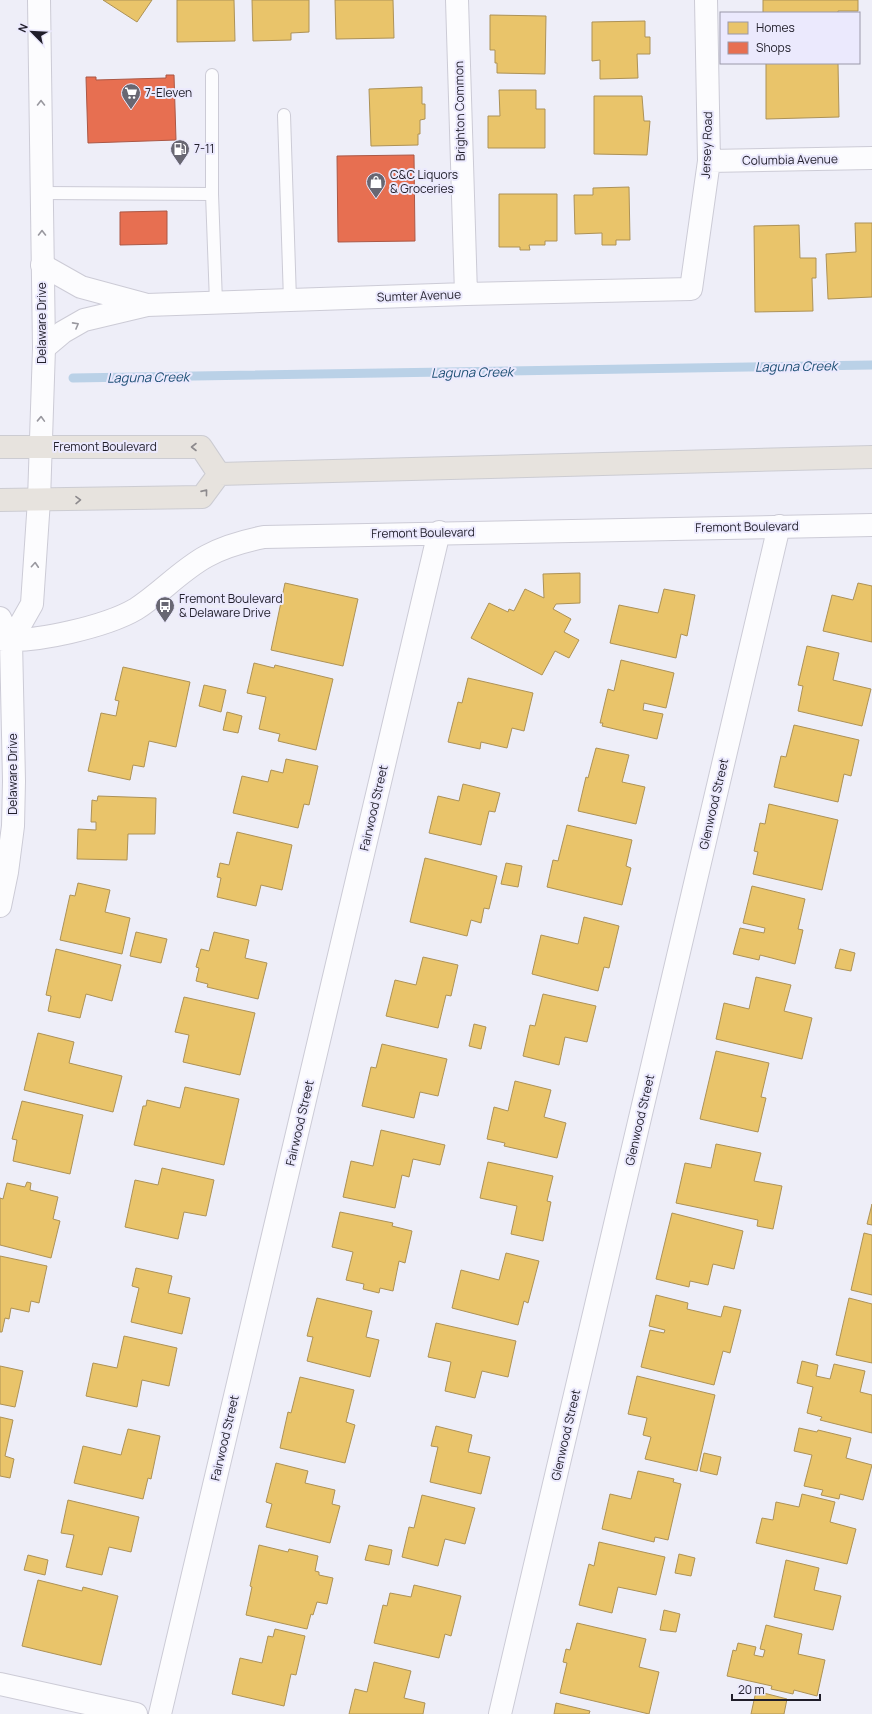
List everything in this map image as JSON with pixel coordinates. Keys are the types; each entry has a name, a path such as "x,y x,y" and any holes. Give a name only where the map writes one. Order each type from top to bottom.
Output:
{"main road":[{"name":"Fremont Boulevard","path":"0,447 201,447 219,474"},
{"path":"0,500 202,497 219,474 872,457"}],"street":[{"name":"Delaware Drive","path":"5,640 32,604 39,500 44,348 39,0"},
{"name":"Brighton Common","path":"457,0 466,294"},
{"name":"Jersey Road","path":"692,289 709,161 706,0"},
{"name":"Columbia Avenue","path":"709,161 872,158"},
{"name":"Sumter Avenue","path":"42,265 82,287 147,305"},
{"name":"Sumter Avenue","path":"44,348 63,332 84,320 147,305 466,294 692,289"},
{"name":"Fremont Boulevard","path":"5,640 50,636 96,626 135,609 206,556 233,544 264,537 439,532 872,525"},
{"name":"Glenwood Street","path":"500,1714 780,526"},
{"name":"Fairwood Street","path":"160,1714 439,532"},
{"name":"Delaware Drive","path":"0,618 5,640 14,781 13,826 7,872 0,906"},
{"path":"0,1684 136,1714"}],"lane":[{"path":"212,75 212,194 216,302"},
{"path":"284,115 290,300"},
{"path":"42,193 212,194"}],"building: Homes":[{"path":"103,0 152,0 137,22"},
{"path":"177,0 234,0 235,41 177,42"},
{"path":"252,0 309,0 309,32 291,33 291,40 253,41"},
{"path":"335,0 393,0 394,38 336,39"},
{"path":"763,0 858,0 858,11 763,12"},
{"path":"490,15 546,16 545,74 497,73 495,50 490,50"},
{"path":"645,21 645,37 650,37 650,54 637,54 638,78 600,79 600,60 592,61 592,22"},
{"path":"766,64 838,64 839,117 766,119"},
{"path":"422,87 422,104 425,104 425,119 420,120 418,145 371,146 369,89"},
{"path":"499,90 536,90 536,109 545,109 545,148 488,148 488,116 500,116"},
{"path":"594,96 642,96 644,121 650,121 647,155 594,154"},
{"path":"629,187 630,240 616,240 616,245 602,245 602,233 575,234 574,195 593,195 593,188"},
{"path":"499,194 557,194 557,241 545,241 545,245 529,245 530,250 520,250 520,247 499,247"},
{"path":"855,223 872,223 872,297 828,299 826,254 856,252"},
{"path":"799,225 800,258 816,258 816,278 812,278 813,311 755,312 754,226"},
{"path":"580,573 580,603 556,604 553,609 571,619 564,632 579,640 569,658 555,651 542,675 471,638 489,603 508,612 509,609 514,611 525,589 544,598 543,574"},
{"path":"285,583 358,599 343,666 271,650"},
{"path":"858,583 872,586 872,642 823,631 832,595 853,600"},
{"path":"664,589 695,595 687,636 681,634 676,658 610,643 619,605 658,613"},
{"path":"807,646 839,653 833,680 871,689 862,726 798,711 803,686 798,685"},
{"path":"621,660 674,673 666,708 644,703 643,710 663,714 657,739 602,726 603,723 600,723 608,689 614,691"},
{"path":"254,663 274,668 275,665 333,679 316,750 278,741 280,734 259,729 266,697 247,693"},
{"path":"123,667 190,682 176,747 149,741 144,767 133,765 130,780 88,771 101,713 116,716 119,701 115,700"},
{"path":"468,678 533,693 524,731 512,728 507,748 481,742 480,749 448,742 458,702 462,703"},
{"path":"204,685 226,690 221,712 199,706"},
{"path":"227,712 242,716 238,733 223,730"},
{"path":"794,725 859,740 851,776 844,774 838,802 774,787 781,756 786,757"},
{"path":"596,748 629,755 622,782 645,787 636,824 578,811 586,777 588,778"},
{"path":"286,759 318,766 309,805 304,804 298,828 233,813 242,776 268,782 271,770 283,773"},
{"path":"463,784 500,793 495,812 489,811 481,845 429,833 438,796 459,801"},
{"path":"98,796 156,798 155,834 128,834 127,860 77,859 78,829 96,830 96,822 91,822 92,800 97,801"},
{"path":"769,804 838,820 822,890 753,874 758,852 754,851 760,823 765,824"},
{"path":"567,825 632,840 626,866 631,868 622,905 547,887 553,860 558,861"},
{"path":"237,832 292,845 282,890 261,885 256,906 217,897 221,878 217,877 220,863 229,865"},
{"path":"425,858 497,876 489,909 484,908 481,923 471,920 467,936 410,922"},
{"path":"506,863 522,866 518,887 501,884"},
{"path":"78,883 110,890 105,912 130,918 122,954 60,940 70,895 75,896"},
{"path":"752,886 805,899 798,929 803,930 795,964 760,955 759,960 733,954 740,928 764,933 765,928 743,923"},
{"path":"584,917 619,926 609,968 604,967 598,991 532,974 541,935 578,944"},
{"path":"136,932 167,939 161,963 130,956"},
{"path":"214,932 249,940 245,958 267,963 258,999 207,987 208,984 196,981 199,968 196,967 201,949 209,951"},
{"path":"56,949 121,965 112,1001 86,994 80,1018 48,1011 51,996 46,995"},
{"path":"840,949 855,953 851,971 835,968"},
{"path":"423,957 458,965 451,996 446,995 438,1028 386,1016 395,980 416,985"},
{"path":"756,977 791,985 784,1011 812,1018 802,1059 716,1039 724,1003 749,1009"},
{"path":"543,994 596,1006 587,1042 565,1037 559,1065 523,1056 530,1025 535,1026"},
{"path":"184,997 255,1013 240,1075 183,1062 189,1035 175,1032"},
{"path":"474,1024 486,1027 481,1049 469,1046"},
{"path":"38,1033 74,1042 69,1063 122,1076 113,1112 24,1090"},
{"path":"382,1044 447,1059 438,1096 420,1092 414,1118 362,1106 371,1067 376,1068"},
{"path":"716,1051 769,1063 761,1097 766,1098 758,1132 700,1119"},
{"path":"515,1081 551,1090 544,1117 566,1123 557,1158 504,1146 505,1143 487,1139 494,1107 508,1111"},
{"path":"185,1087 239,1099 224,1165 134,1145 143,1106 146,1106 147,1100 180,1108"},
{"path":"22,1101 83,1115 70,1174 13,1161 17,1140 12,1139"},
{"path":"381,1130 445,1145 440,1165 413,1159 409,1177 402,1175 395,1208 343,1197 351,1161 373,1166"},
{"path":"716,1144 761,1153 754,1181 782,1186 773,1229 757,1226 758,1220 676,1203 685,1163 711,1168"},
{"path":"488,1162 553,1176 547,1201 551,1202 543,1241 511,1234 517,1206 480,1198"},
{"path":"162,1168 214,1180 206,1216 184,1212 178,1239 125,1227 135,1180 158,1185"},
{"path":"27,1182 31,1183 30,1190 58,1197 53,1219 60,1221 51,1258 0,1245 0,1198 3,1199 7,1183 25,1187"},
{"path":"872,1204 872,1225 867,1224"},
{"path":"340,1212 393,1223 392,1226 412,1231 405,1263 399,1261 393,1291 380,1288 379,1293 363,1289 364,1284 346,1280 353,1252 332,1247"},
{"path":"672,1213 743,1231 734,1269 713,1264 708,1285 690,1281 689,1287 656,1279"},
{"path":"864,1233 872,1235 872,1295 851,1290"},
{"path":"506,1253 539,1261 528,1303 524,1301 518,1325 452,1308 461,1270 499,1280"},
{"path":"0,1256 47,1266 39,1303 31,1301 29,1312 11,1308 9,1319 5,1318 2,1332 0,1332"},
{"path":"136,1268 172,1276 168,1293 190,1298 182,1334 131,1322 139,1288 132,1286"},
{"path":"656,1295 688,1303 687,1309 721,1317 724,1306 741,1310 730,1353 723,1351 714,1385 641,1367 650,1330 664,1333 665,1330 649,1326"},
{"path":"317,1298 372,1311 366,1337 379,1340 370,1377 307,1361 313,1337 307,1336"},
{"path":"849,1298 872,1304 872,1363 836,1355"},
{"path":"436,1323 516,1341 508,1377 482,1371 475,1398 445,1391 451,1362 428,1357"},
{"path":"124,1336 177,1348 169,1386 142,1380 137,1407 86,1396 93,1363 117,1368"},
{"path":"802,1361 818,1365 816,1376 830,1379 834,1364 865,1371 860,1392 872,1395 872,1433 820,1420 822,1417 807,1413 813,1387 797,1383"},
{"path":"0,1366 23,1371 15,1407 0,1404"},
{"path":"637,1376 715,1395 697,1471 645,1459 651,1437 643,1435 647,1418 628,1414"},
{"path":"300,1377 354,1390 346,1422 355,1425 345,1463 280,1448 288,1412 291,1413"},
{"path":"0,1417 13,1420 5,1456 14,1459 10,1478 0,1476"},
{"path":"436,1426 472,1435 468,1452 490,1457 481,1494 430,1482 438,1447 431,1446"},
{"path":"799,1428 817,1432 818,1430 851,1438 846,1458 872,1465 863,1500 840,1494 839,1499 821,1495 823,1490 804,1486 812,1455 794,1451"},
{"path":"128,1429 160,1436 151,1479 148,1478 143,1499 74,1483 83,1446 121,1455"},
{"path":"704,1453 721,1457 717,1475 700,1471"},
{"path":"276,1463 308,1471 305,1483 335,1490 332,1504 340,1506 330,1543 266,1527 272,1504 266,1502"},
{"path":"638,1471 674,1479 673,1482 681,1484 668,1540 655,1537 654,1542 602,1529 610,1494 631,1499"},
{"path":"802,1494 835,1502 830,1522 856,1529 847,1564 756,1543 762,1518 773,1520 776,1502 799,1507"},
{"path":"422,1495 475,1508 465,1544 445,1539 438,1566 402,1557 409,1527 414,1528"},
{"path":"68,1500 139,1517 131,1552 109,1547 102,1575 66,1567 74,1535 61,1533"},
{"path":"599,1542 665,1557 656,1595 618,1587 612,1613 579,1605 589,1564 594,1566"},
{"path":"259,1545 288,1552 289,1549 318,1556 315,1571 319,1572 319,1575 333,1578 327,1604 317,1602 313,1615 311,1614 307,1629 246,1615 252,1587 250,1586"},
{"path":"369,1545 392,1550 389,1565 365,1560"},
{"path":"679,1554 695,1558 691,1576 675,1573"},
{"path":"28,1555 48,1560 45,1575 24,1570"},
{"path":"786,1560 819,1568 814,1590 841,1596 833,1630 774,1617"},
{"path":"38,1580 82,1591 83,1587 118,1596 101,1665 22,1646"},
{"path":"414,1585 461,1596 451,1636 445,1634 439,1658 374,1643 383,1605 387,1606 390,1593 411,1597"},
{"path":"664,1610 680,1614 676,1632 660,1630"},
{"path":"577,1623 646,1639 639,1667 659,1672 649,1714 560,1693 567,1663 563,1662 566,1649 570,1650"},
{"path":"766,1625 802,1634 798,1654 825,1660 817,1696 794,1690 793,1694 771,1689 772,1686 727,1676 733,1650 736,1651 738,1643 756,1647 754,1655 763,1657 765,1650 760,1649"},
{"path":"275,1629 305,1636 296,1675 291,1674 284,1706 232,1694 240,1658 262,1663 268,1636 273,1637"},
{"path":"374,1662 411,1671 404,1698 425,1703 423,1714 349,1714 355,1689 367,1692"},
{"path":"756,1691 787,1699 784,1714 751,1714"},
{"path":"556,1703 590,1711 589,1714 554,1714"}],"building: Shops":[{"name":"7-Eleven","path":"166,75 174,75 176,140 88,143 86,77 96,77 96,80 166,78"},
{"name":"C&C Liquors & Groceries","path":"414,155 415,241 338,242 337,156"},
{"path":"167,211 167,244 120,245 120,212"}],"waterway":[{"name":"Laguna Creek","path":"73,378 872,365"}],"place":[{"name":"7-Eleven","path":"131,110"},
{"name":"7-11","path":"180,166"},
{"name":"C&C Liquors & Groceries","path":"376,199"},
{"name":"Fremont Boulevard & Delaware Drive","path":"165,623"}]}
